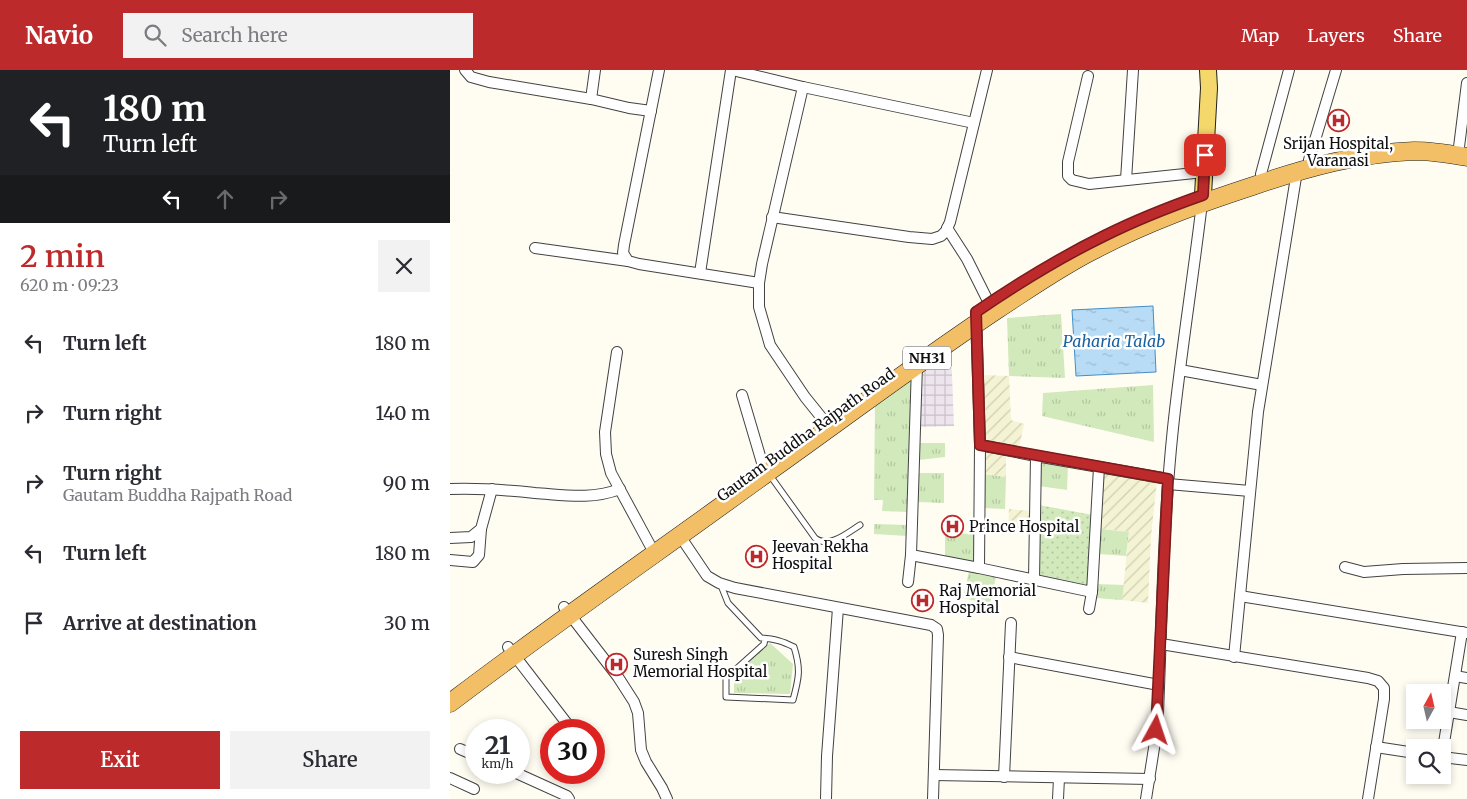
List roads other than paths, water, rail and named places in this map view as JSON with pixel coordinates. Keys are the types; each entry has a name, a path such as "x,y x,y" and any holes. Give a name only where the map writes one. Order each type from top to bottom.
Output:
{"highway":[{"name":"Gautam Buddha Rajpath Road","path":"450,691 512,651 651,547 678,533 1026,279 1074,251 1170,206 1202,199 1261,174 1303,165 1352,150 1388,145 1417,144 1463,152"},
{"name":"NH31","path":"827,425 917,364 980,313 1048,277 1091,251 1202,199 1303,165"},
{"name":"NH31","path":"567,611 678,533"},
{"name":"NH31","path":"450,703 512,651"}],"main road":[{"path":"1202,199 1209,88 1208,70"}],"street":[{"path":"465,70 471,77 489,82 591,99 651,112"},
{"path":"591,99 595,70"},
{"path":"628,261 623,254 624,245 659,70"},
{"path":"700,273 732,70 974,123"},
{"path":"772,217 909,237 932,239 941,236 950,222 987,70"},
{"path":"1126,180 1133,70"},
{"path":"1261,174 1289,70"},
{"path":"1234,656 1262,385 1303,165 1336,70"},
{"path":"1088,76 1068,162 1068,176 1072,180 1089,184 1204,172"},
{"path":"1463,152 1467,83"},
{"path":"803,87 762,264 759,283 759,307 770,345 805,397 827,425"},
{"path":"1146,799 1158,713 1168,481 1202,199"},
{"path":"947,228 967,258 980,313 979,568"},
{"path":"534,248 628,261 759,283"},
{"path":"617,352 605,432 606,454 611,472 651,547"},
{"path":"908,582 911,555 917,364"},
{"path":"1180,370 1262,385"},
{"path":"742,396 765,470"},
{"path":"980,445 1168,481 1250,491"},
{"path":"1034,580 1036,456"},
{"path":"1089,609 1092,592 1099,467"},
{"path":"450,489 492,489 587,497 606,494 620,489"},
{"path":"450,560 473,562 479,555 481,529 492,489"},
{"path":"450,538 471,537 481,529"},
{"path":"678,533 708,576 720,583 735,588 931,625 936,629 938,635 933,799"},
{"path":"911,555 1092,592"},
{"path":"1345,567 1364,572 1467,568"},
{"path":"1240,596 1465,632 1451,700"},
{"path":"826,799 827,756 838,608"},
{"path":"567,611 618,677 634,702 638,713 641,750 667,799"},
{"path":"1004,777 1011,624"},
{"path":"1161,644 1378,681 1384,688 1384,699 1368,799"},
{"path":"512,651 564,719"},
{"path":"1009,657 1159,685"},
{"path":"1455,676 1467,678"},
{"path":"1451,712 1467,715"},
{"path":"1376,747 1406,752"},
{"path":"460,749 465,751"},
{"path":"1451,757 1467,760"},
{"path":"934,775 1150,779"},
{"path":"450,778 474,789"},
{"path":"1058,778 1058,799"},
{"path":"530,779 567,796 569,799"}],"lane":[{"path":"765,470 815,538 820,542 827,543 860,525"},
{"path":"720,583 728,603 761,638 780,640 794,647 798,658 799,679 793,700 726,697 726,678 764,644 765,639"}],"water":[{"name":"Paharia Talab","path":"1153,306 1156,372 1076,376 1072,310"}],"place":[{"name":"Srijan Hospital, Varanasi","path":"1338,121"},
{"name":"Prince Hospital","path":"953,527"},
{"name":"Jeevan Rekha Hospital","path":"756,556"},
{"name":"Raj Memorial Hospital","path":"923,600"},
{"name":"Suresh Singh Memorial Hospital","path":"617,664"}]}
